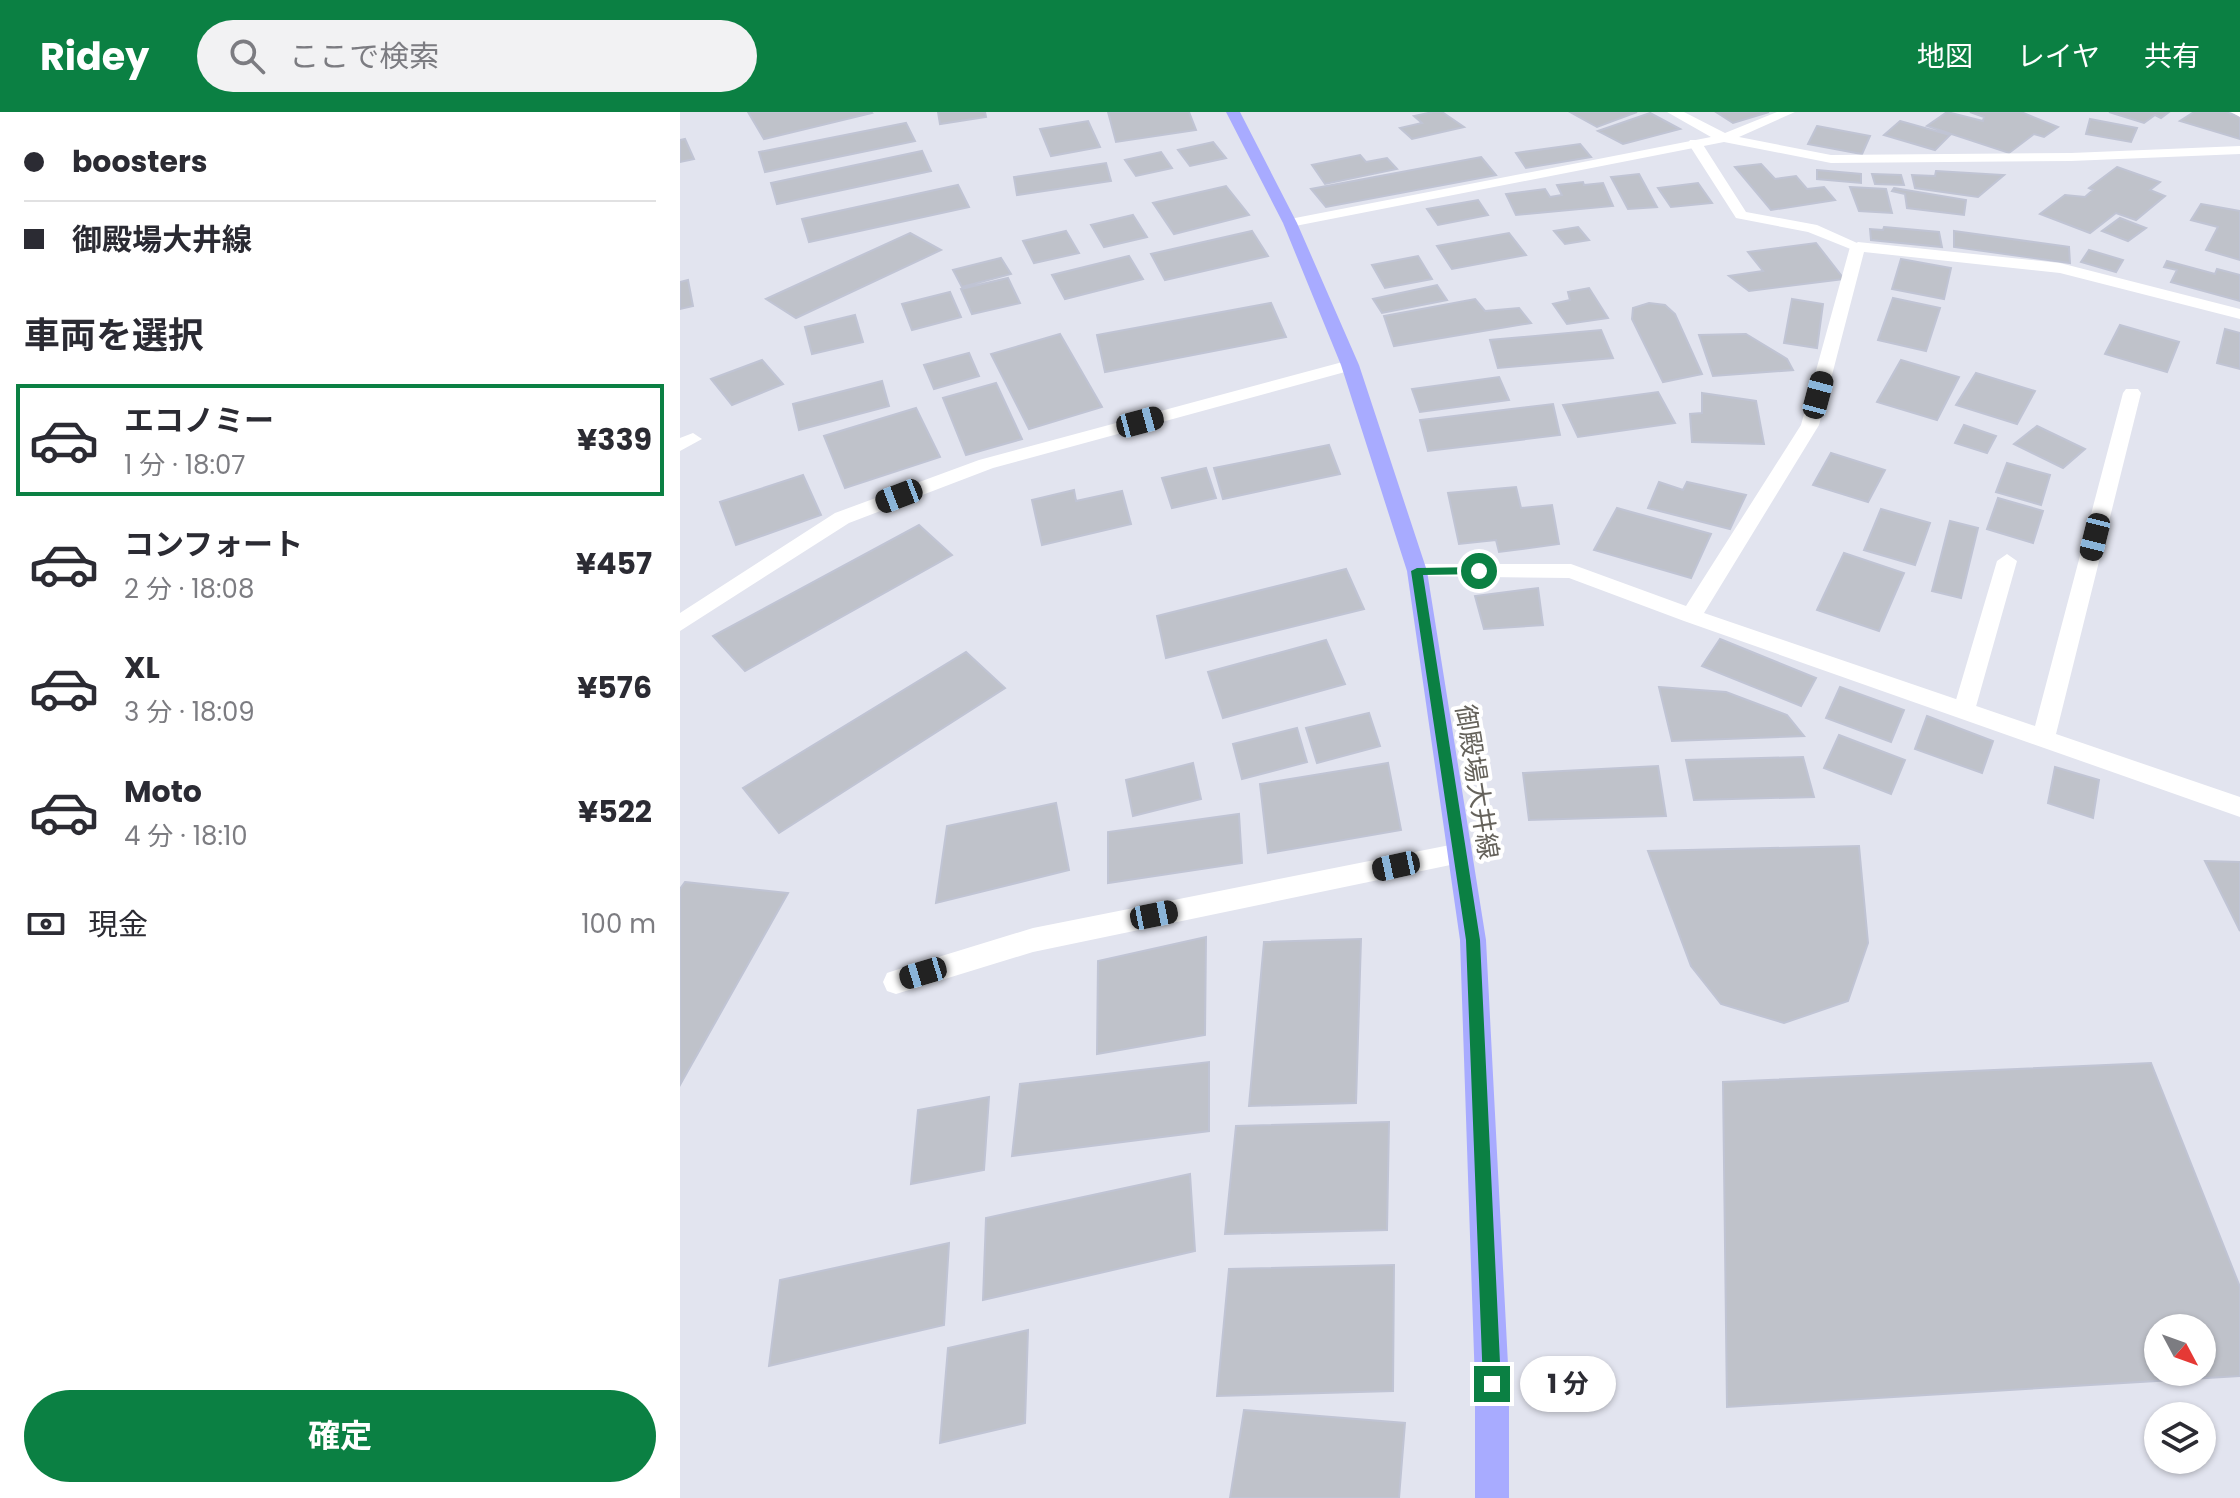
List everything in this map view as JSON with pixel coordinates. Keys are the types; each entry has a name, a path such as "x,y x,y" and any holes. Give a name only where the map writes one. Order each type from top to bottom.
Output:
{"main road":[{"name":"御殿場大井線","path":"1233,112 1290,223 1350,365 1417,571 1473,940 1492,1384 1492,1498"}],"street":[{"path":"1674,112 1724,138 1831,159 1884,161 2240,150"},
{"path":"1290,223 1724,138 1788,112"},
{"path":"1695,143 1741,215 1812,228 1858,247 2060,268 2240,314"},
{"path":"1691,616 1810,425 1858,247"},
{"path":"680,623 842,518 986,464 1350,365"},
{"path":"2043,738 2132,393"},
{"path":"1964,710 2007,561"},
{"path":"1417,571 1571,571 1691,616 2240,807"},
{"path":"896,982 1033,940 1460,853"}],"building":[{"path":"748,112 871,112 872,113 764,139"},
{"path":"938,112 985,112 986,117 940,124"},
{"path":"1108,112 1189,112 1196,130 1116,142"},
{"path":"1442,112 1464,127 1412,139 1400,128 1422,123 1414,116"},
{"path":"1570,112 1637,112 1597,127"},
{"path":"1716,112 1769,112 1733,123"},
{"path":"1947,112 1983,121 1984,117 1970,112 2021,112 2058,127 2044,137 2034,134 2009,153 1927,126"},
{"path":"2109,112 2169,112 2161,118 2155,115 2144,123"},
{"path":"2194,112 2226,112 2240,117 2240,139 2180,121"},
{"path":"1650,113 1680,129 1623,144 1598,131"},
{"path":"2090,119 2137,128 2131,142 2086,134"},
{"path":"1088,121 1100,147 1051,156 1040,129"},
{"path":"1900,121 1950,135 1935,150 1884,135"},
{"path":"906,123 915,141 765,172 759,152"},
{"path":"1817,126 1870,136 1862,154 1808,144"},
{"path":"685,139 694,159 680,162 680,140"},
{"path":"1213,142 1226,158 1190,166 1178,150"},
{"path":"1580,144 1591,157 1526,168 1516,153"},
{"path":"922,151 931,171 777,204 771,183"},
{"path":"1161,152 1172,168 1136,176 1125,160"},
{"path":"1360,155 1366,162 1387,158 1397,169 1325,184 1312,165"},
{"path":"1481,157 1496,175 1326,207 1311,189"},
{"path":"1106,163 1111,181 1017,195 1014,177"},
{"path":"1761,164 1775,179 1796,176 1807,189 1824,187 1835,200 1771,210 1735,167"},
{"path":"2117,167 2160,182 2150,190 2165,196 2136,220 2116,213 2090,233 2040,214 2065,195 2085,197 2093,190 2089,188"},
{"path":"1817,170 1861,174 1861,183 1817,179"},
{"path":"1936,171 2004,175 1978,197 1915,188 1912,175 1935,176"},
{"path":"1639,174 1657,207 1628,209 1611,177"},
{"path":"1872,174 1901,175 1904,185 1875,184"},
{"path":"1583,182 1584,185 1603,183 1613,206 1516,215 1506,194 1545,189 1550,197 1562,195 1557,185"},
{"path":"1698,183 1712,203 1671,207 1658,188"},
{"path":"958,185 969,207 809,242 802,219"},
{"path":"1226,186 1249,215 1174,234 1153,203"},
{"path":"1850,187 1886,189 1892,213 1859,211"},
{"path":"1894,188 1966,200 1964,215 1907,208 1905,194 1892,191"},
{"path":"1478,200 1488,215 1438,225 1427,209"},
{"path":"2201,204 2240,211 2240,260 2206,250 2218,227 2191,220"},
{"path":"1133,215 1147,237 1104,247 1091,225"},
{"path":"2120,218 2146,228 2128,241 2102,231"},
{"path":"1578,227 1589,240 1565,244 1554,231"},
{"path":"1884,227 1939,232 1942,247 1871,240 1870,229 1883,230"},
{"path":"1066,231 1079,253 1034,263 1023,241"},
{"path":"1252,231 1268,256 1165,280 1151,254"},
{"path":"1954,231 2069,247 2070,263 1954,247"},
{"path":"910,233 941,250 796,318 766,299"},
{"path":"1509,233 1526,255 1452,269 1437,246"},
{"path":"1816,243 1844,279 1749,291 1729,276 1763,271 1748,252"},
{"path":"2089,250 2123,260 2116,272 2081,262"},
{"path":"1129,256 1143,279 1065,299 1052,275"},
{"path":"1418,256 1432,279 1385,288 1372,265"},
{"path":"1001,258 1011,274 962,287 953,270"},
{"path":"1901,259 1951,268 1944,299 1892,289"},
{"path":"2167,261 2215,274 2217,269 2240,275 2240,301 2171,282 2177,270 2164,267"},
{"path":"1008,278 1020,303 972,314 961,289"},
{"path":"688,280 693,306 680,309 680,282"},
{"path":"1437,285 1447,300 1382,313 1373,299"},
{"path":"1589,288 1608,318 1567,324 1553,304 1570,300 1568,292"},
{"path":"950,292 961,317 912,330 902,304"},
{"path":"1893,298 1940,308 1926,351 1878,340"},
{"path":"1475,299 1485,311 1519,308 1531,323 1394,346 1384,316"},
{"path":"1792,299 1823,304 1817,348 1784,343"},
{"path":"1271,303 1286,337 1105,372 1097,335"},
{"path":"1649,303 1665,305 1675,314 1702,374 1663,382 1632,319 1633,308"},
{"path":"855,315 863,342 812,354 805,327"},
{"path":"2120,325 2179,342 2167,372 2105,354"},
{"path":"2225,329 2240,333 2240,369 2217,363"},
{"path":"1601,330 1613,358 1498,368 1490,340"},
{"path":"1060,334 1102,407 1029,429 991,354"},
{"path":"1746,334 1787,359 1793,370 1713,376 1699,335"},
{"path":"969,353 979,376 934,389 924,365"},
{"path":"762,360 783,384 732,405 711,379"},
{"path":"1901,360 1959,377 1937,420 1877,402"},
{"path":"1976,373 2035,391 2017,424 1956,405"},
{"path":"1499,377 1509,400 1420,412 1412,389"},
{"path":"882,381 889,406 799,430 793,404"},
{"path":"996,383 1022,439 966,455 943,398"},
{"path":"1658,392 1675,423 1578,437 1563,405"},
{"path":"1702,393 1756,401 1764,444 1692,442 1690,414 1702,413"},
{"path":"1553,404 1560,435 1428,451 1420,420"},
{"path":"916,408 940,457 845,488 824,436"},
{"path":"1964,425 1996,436 1987,453 1955,443"},
{"path":"2037,426 2085,449 2063,468 2014,444"},
{"path":"1329,445 1340,474 1223,499 1214,468"},
{"path":"1831,453 1885,470 1868,502 1813,485"},
{"path":"2007,463 2050,475 2041,505 1996,492"},
{"path":"1206,468 1216,498 1172,508 1162,478"},
{"path":"803,475 821,515 736,545 720,502"},
{"path":"1659,482 1683,490 1687,482 1746,495 1730,529 1648,508"},
{"path":"1516,487 1521,508 1552,505 1559,544 1499,552 1496,540 1459,544 1448,493"},
{"path":"1074,490 1076,501 1122,491 1131,524 1042,545 1032,500"},
{"path":"1998,498 2043,511 2033,543 1987,529"},
{"path":"1617,508 1711,534 1691,578 1594,550"},
{"path":"1881,509 1930,523 1915,565 1864,550"},
{"path":"1950,521 1978,528 1961,598 1932,591"},
{"path":"919,525 952,555 745,671 713,636"},
{"path":"1844,553 1904,573 1879,631 1817,610"},
{"path":"1346,569 1364,609 1166,658 1157,616"},
{"path":"1538,588 1543,625 1484,629 1475,596"},
{"path":"1720,639 1816,678 1801,706 1702,666"},
{"path":"1326,640 1345,684 1223,718 1208,672"},
{"path":"966,652 1005,688 779,833 743,788"},
{"path":"1659,687 1726,692 1787,715 1804,736 1672,741"},
{"path":"1840,687 1904,710 1891,742 1826,718"},
{"path":"1369,713 1380,746 1317,763 1306,728"},
{"path":"1927,716 1993,741 1982,773 1915,749"},
{"path":"1297,728 1307,762 1242,779 1233,744"},
{"path":"1839,735 1905,760 1891,794 1824,768"},
{"path":"1803,757 1814,797 1694,800 1686,760"},
{"path":"1193,763 1201,799 1133,816 1126,780"},
{"path":"1388,763 1401,830 1268,853 1260,784"},
{"path":"1658,766 1666,816 1529,820 1523,773"},
{"path":"2055,767 2099,780 2093,818 2048,803"},
{"path":"1056,803 1069,870 936,903 947,826"},
{"path":"1239,814 1242,863 1108,883 1108,832"},
{"path":"1859,846 1868,943 1848,1001 1784,1023 1721,1004 1691,966 1648,851"},
{"path":"2205,861 2240,862 2240,931"},
{"path":"685,882 788,893 680,1085 680,889"},
{"path":"1206,937 1205,1035 1097,1054 1098,961"},
{"path":"1361,939 1356,1103 1249,1106 1264,942"},
{"path":"1209,1062 1209,1131 1012,1156 1020,1084"},
{"path":"2151,1063 2240,1287 2240,1376 2216,1377 2216,1314 2144,1314 2144,1382 1727,1407 1723,1082"},
{"path":"989,1097 984,1170 911,1184 918,1110"},
{"path":"1389,1122 1387,1230 1225,1234 1236,1126"},
{"path":"1190,1174 1195,1251 983,1300 986,1218"},
{"path":"949,1243 944,1325 769,1366 780,1280"},
{"path":"1394,1265 1393,1391 1217,1396 1229,1269"},
{"path":"1028,1330 1025,1423 940,1443 948,1348"},
{"path":"1244,1410 1405,1423 1399,1498 1230,1498"}],"route":[{"path":"1479,571 1417,571 1473,940 1492,1384"}]}
